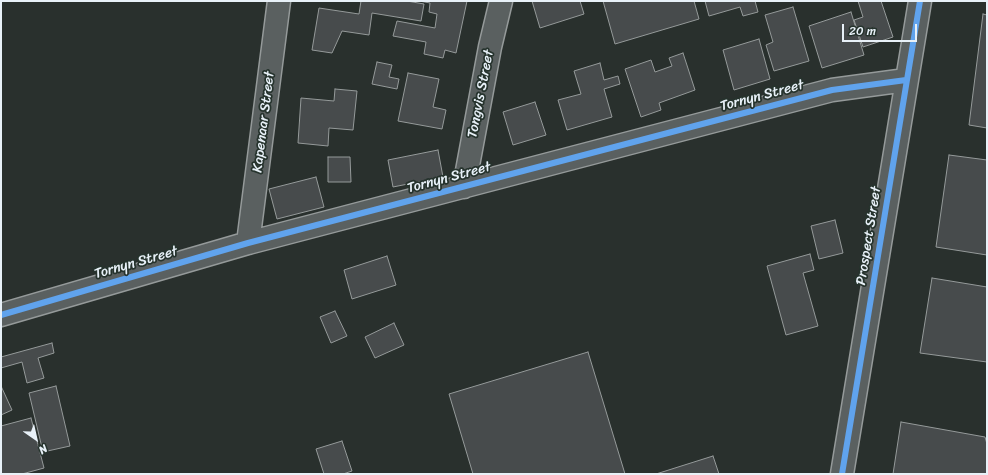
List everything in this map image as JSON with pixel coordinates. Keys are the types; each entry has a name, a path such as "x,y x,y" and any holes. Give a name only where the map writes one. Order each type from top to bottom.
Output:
{"street":[{"name":"Kapenaar Street","path":"248,243 280,1"},
{"name":"Tongvis Street","path":"464,187 490,47 501,1"},
{"name":"Prospect Street","path":"842,474 920,1"},
{"name":"Tornyn Street","path":"1,315 248,243 832,90 906,80"}],"building":[{"path":"361,1 407,1 424,4 421,21 372,13 369,35 342,31 332,53 312,50 319,8 359,14"},
{"path":"419,1 467,1 456,53 445,50 443,58 424,54 426,42 393,36 397,21 435,28 437,14 429,12 430,3"},
{"path":"532,1 580,1 584,14 540,28"},
{"path":"603,1 694,1 699,19 615,44"},
{"path":"705,1 755,1 758,12 743,16 740,7 709,16"},
{"path":"858,1 881,1 893,37 863,47 854,20 863,17"},
{"path":"793,7 809,61 774,71 766,45 773,42 765,15"},
{"path":"851,12 864,55 822,68 809,26"},
{"path":"983,14 987,15 987,128 969,125"},
{"path":"759,39 770,79 734,90 723,50"},
{"path":"683,53 695,90 659,103 661,110 641,117 625,69 651,60 655,72 672,66 669,58"},
{"path":"377,62 392,65 389,77 399,79 397,89 372,84"},
{"path":"600,63 604,80 618,76 620,84 604,89 612,117 567,130 558,100 581,94 574,71"},
{"path":"408,73 439,79 433,107 446,110 442,129 398,121"},
{"path":"335,89 357,91 353,130 329,128 328,146 298,143 301,98 334,101"},
{"path":"535,102 546,135 513,145 503,112"},
{"path":"438,150 443,177 393,187 388,160"},
{"path":"949,155 987,160 987,255 936,247"},
{"path":"328,157 350,157 351,182 328,182"},
{"path":"316,177 324,207 277,219 269,189"},
{"path":"835,220 843,253 819,259 811,226"},
{"path":"810,254 814,270 803,273 818,326 786,335 767,266"},
{"path":"387,256 396,285 352,299 344,270"},
{"path":"932,278 987,287 987,362 920,353"},
{"path":"335,311 347,336 331,343 320,317"},
{"path":"394,323 404,345 375,358 365,337"},
{"path":"52,343 54,353 38,358 44,378 27,383 22,362 1,368 1,357"},
{"path":"588,352 625,474 473,474 449,394"},
{"path":"1,386 12,410 1,415"},
{"path":"56,386 70,446 43,452 29,393"},
{"path":"31,418 44,468 22,474 1,474 1,426"},
{"path":"901,422 985,437 987,444 987,474 893,474"},
{"path":"342,441 352,471 343,474 324,474 316,449"},
{"path":"713,456 719,474 656,474"}],"cycle path":[{"path":"842,474 920,1"},
{"path":"1,315 248,243 832,90 906,80"}]}
